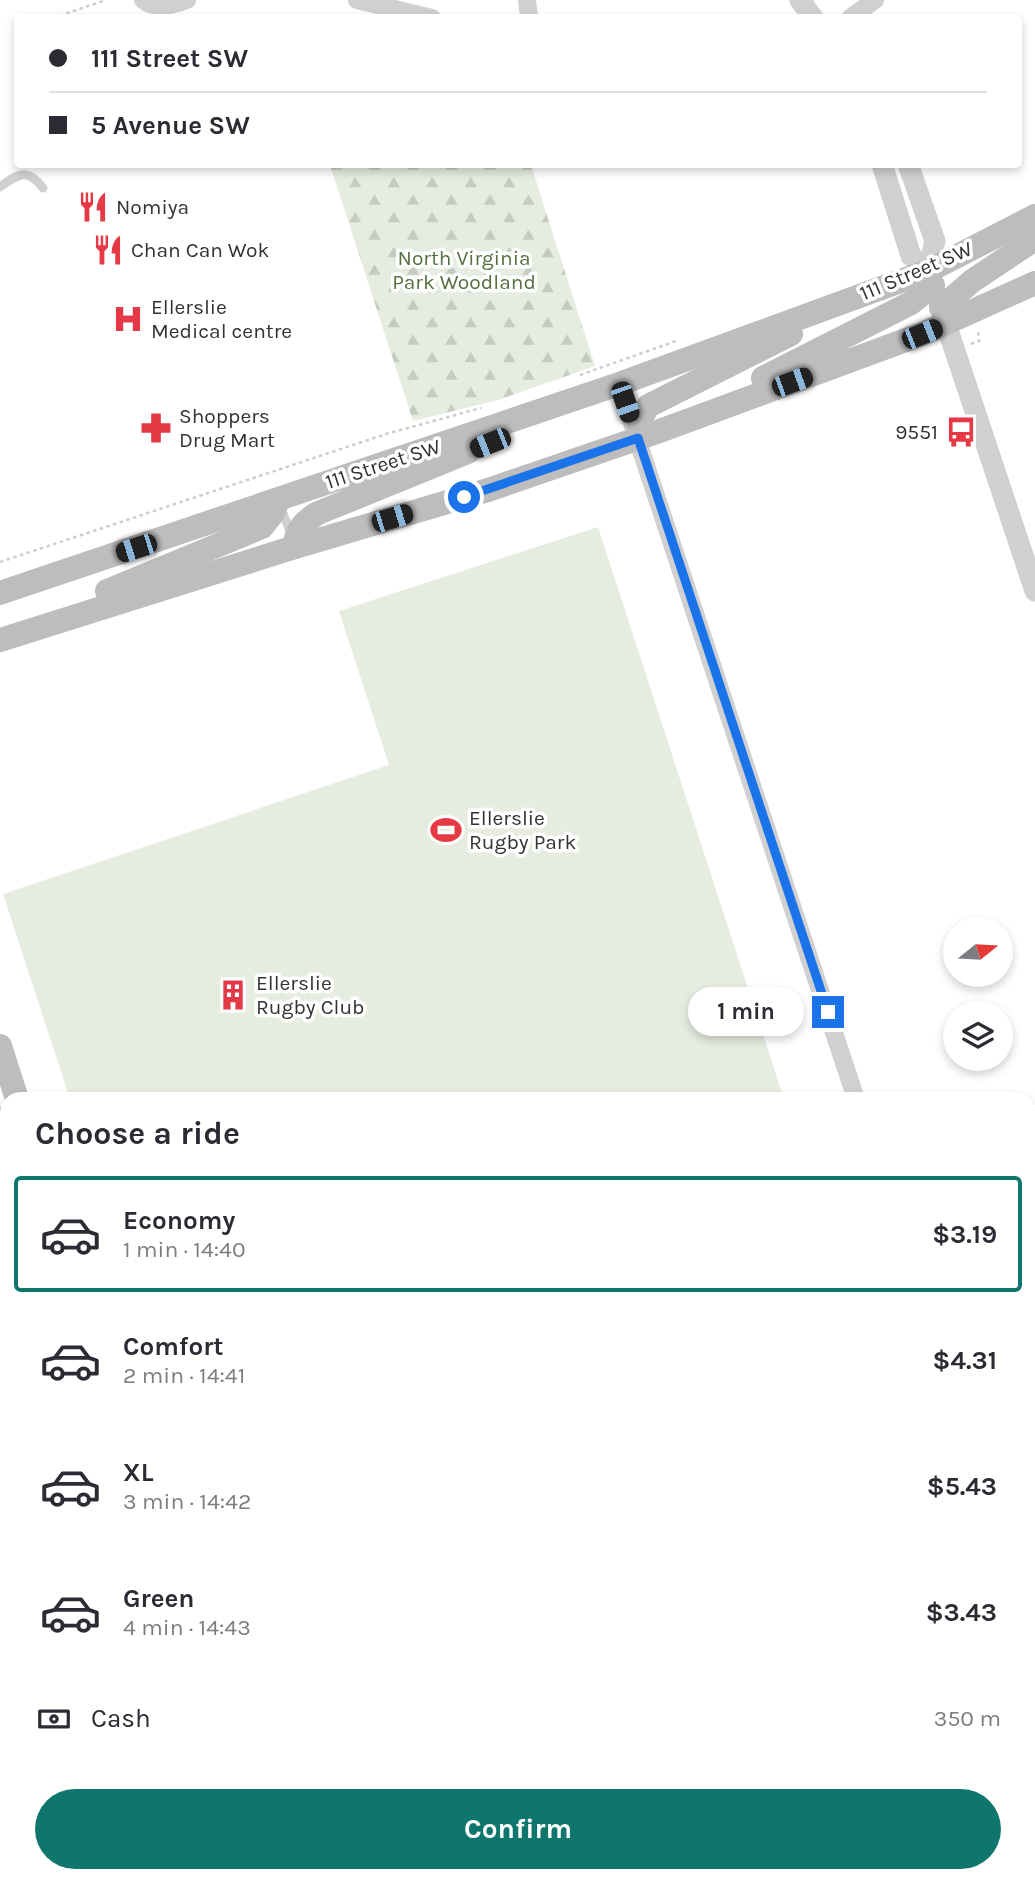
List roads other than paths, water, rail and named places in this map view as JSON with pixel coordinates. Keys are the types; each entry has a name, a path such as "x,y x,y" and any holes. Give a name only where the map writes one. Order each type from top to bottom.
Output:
{"main road":[{"name":"111 Street SW","path":"0,593 545,410 821,310 930,278 1035,216"},
{"path":"943,316 972,281 1035,239"},
{"path":"689,420 737,391 911,303 930,278"},
{"path":"0,640 295,547 488,490 689,420 943,316 1035,283"},
{"path":"638,438 640,420 648,406 766,348 796,330 821,310"},
{"path":"295,547 295,537 299,529 318,513 490,443 522,427 545,410"},
{"path":"38,627 111,589 262,527 270,519 278,499"},
{"path":"0,586 36,581"},
{"path":"2,1061 14,1092"}],"street":[{"path":"143,0 156,6 187,0"},
{"path":"357,0 415,14"},
{"path":"856,14 875,0"},
{"path":"883,168 911,256 930,278 1035,591"},
{"path":"909,168 935,241 930,278"},
{"path":"620,384 854,1092"}],"lane":[{"path":"0,187 13,177 25,174 34,177 43,188"},
{"path":"278,499 295,547"}],"place":[{"name":"Nomiya","path":"93,207"},
{"name":"Chan Can Wok","path":"108,250"},
{"name":"Ellerslie Medical centre","path":"128,319"},
{"name":"Shoppers Drug Mart","path":"156,428"},
{"name":"9551","path":"961,432"},
{"name":"Ellerslie Rugby Park","path":"446,830"},
{"name":"Ellerslie Rugby Club","path":"233,995"}],"park label":[{"name":"North Virginia Park Woodland","path":"464,270"}]}
